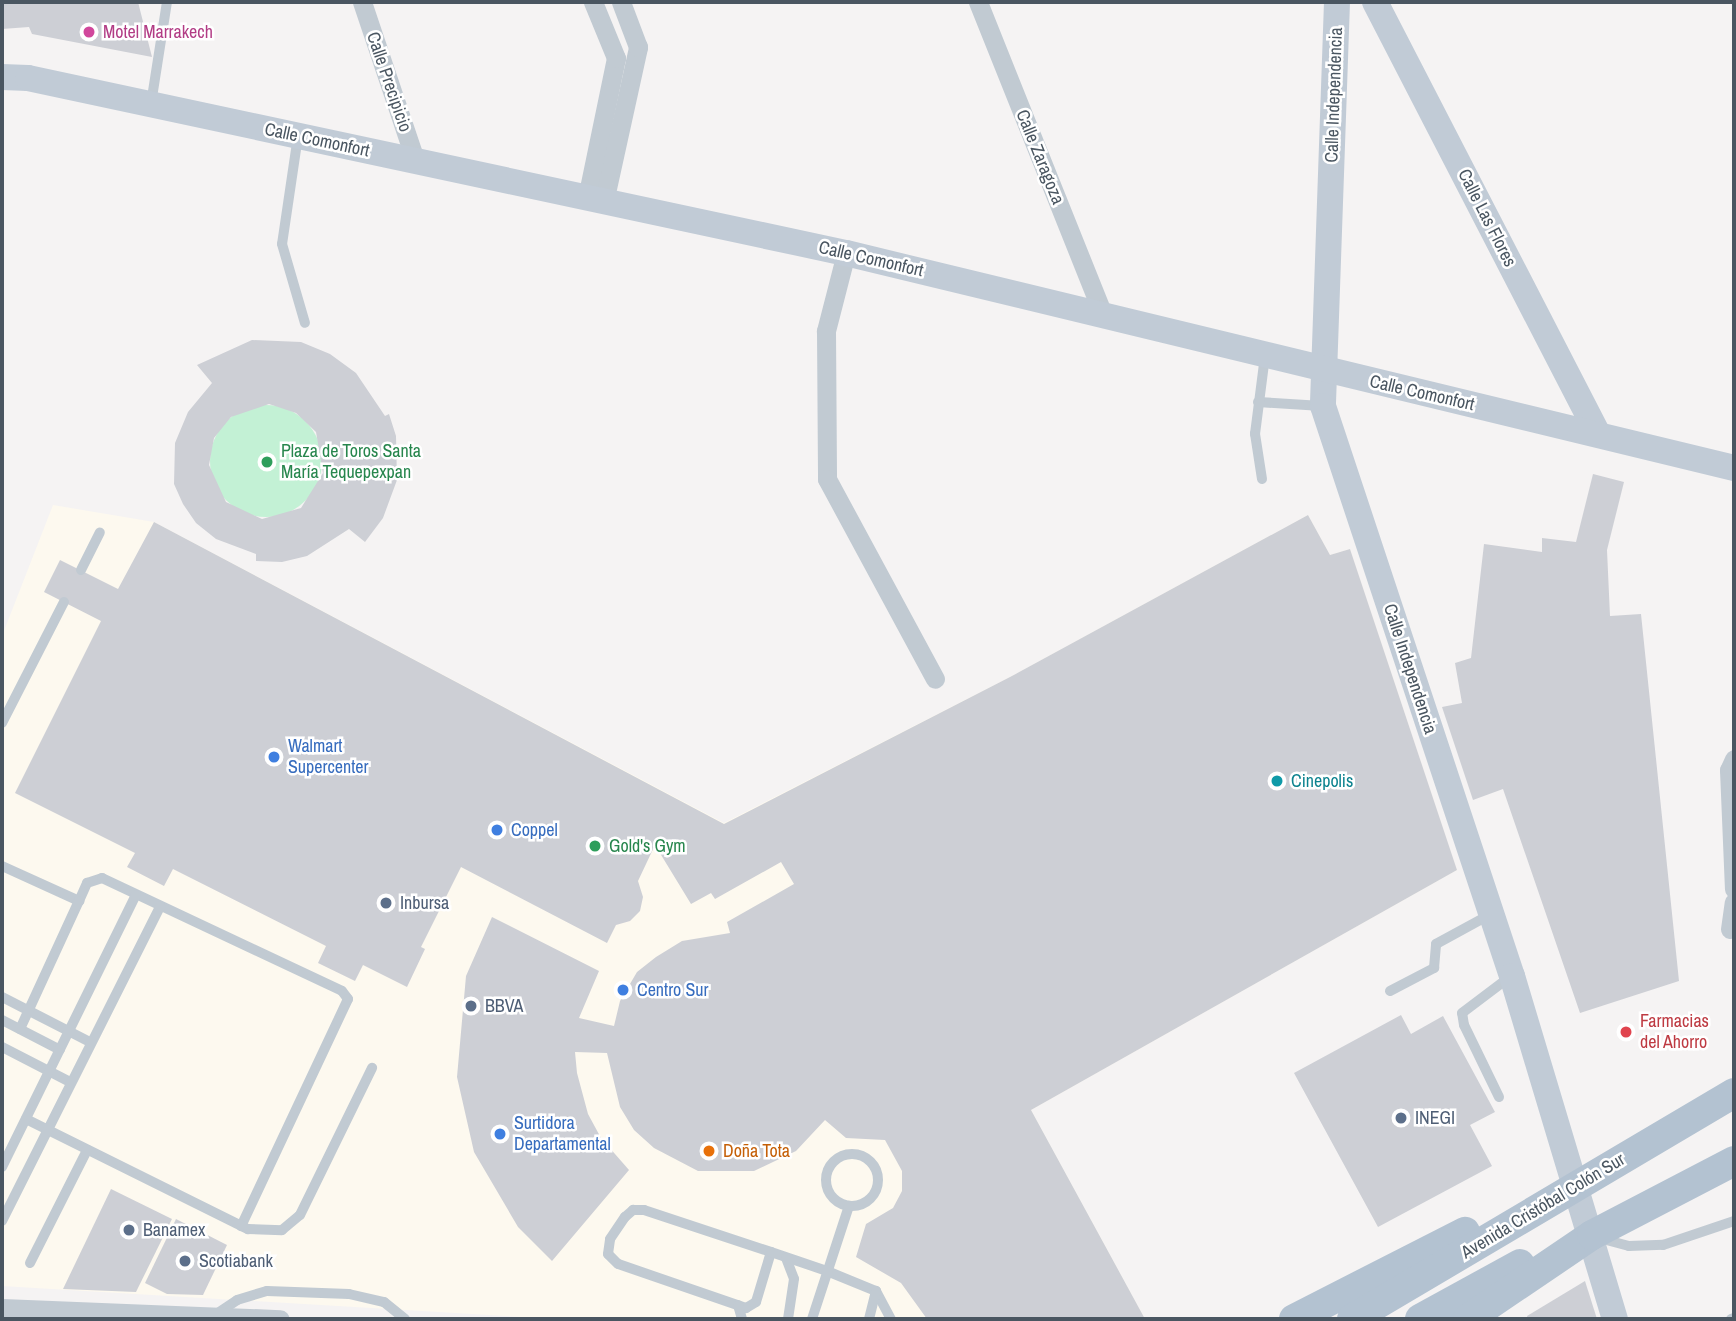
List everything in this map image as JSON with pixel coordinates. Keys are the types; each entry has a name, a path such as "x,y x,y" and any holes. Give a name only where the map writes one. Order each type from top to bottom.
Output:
{"main road":[{"name":"Calle Independencia","path":"1337,2 1322,406 1491,914 1577,1184 1579,1243 1615,1319"},
{"name":"Calle Las Flores","path":"1375,2 1598,434"},
{"name":"Calle Comonfort","path":"2,77 29,78 846,253 1102,312 1323,371 1734,468"},
{"name":"Avenida Cristóbal Colón Sur","path":"1352,1319 1734,1093"},
{"path":"1468,1319 1579,1243 1734,1161"},
{"path":"1294,1319 1489,1220 1543,1205"},
{"path":"1420,1319 1523,1262 1579,1243"}],"street":[{"name":"Calle Precipicio","path":"362,2 416,162"},
{"path":"593,2 616,58 614,79 601,131 596,200"},
{"path":"596,200 638,47 621,2"},
{"name":"Calle Zaragoza","path":"978,2 1102,312"},
{"path":"846,253 827,331 827,479 935,678"},
{"path":"1734,759 1729,771 1734,889"},
{"path":"1730,929 1734,902"},
{"path":"2,1308 280,1319"}],"lane":[{"path":"151,105 167,2"},
{"path":"298,136 282,244 305,323"},
{"path":"1262,479 1255,434 1265,355"},
{"path":"1258,402 1322,406"},
{"path":"81,570 100,532"},
{"path":"2,723 64,602"},
{"path":"2,866 79,901"},
{"path":"20,1029 79,901 93,878 136,895 342,991 348,999 346,1011 242,1226"},
{"path":"2,1167 136,895"},
{"path":"2,1221 45,1130 160,907"},
{"path":"1390,991 1434,968 1436,944 1491,914"},
{"path":"1499,1097 1464,1025 1462,1013 1511,976"},
{"path":"2,997 90,1042"},
{"path":"2,1020 60,1050"},
{"path":"2,1047 70,1082"},
{"path":"26,1119 242,1226 282,1230 300,1215 372,1068"},
{"path":"30,1263 87,1150"},
{"path":"855,1154 876,1170 877,1183 873,1196 862,1204 849,1206 827,1191 825,1177 830,1164 841,1156 855,1154"},
{"path":"812,1319 849,1206"},
{"path":"771,1252 753,1307 738,1305 618,1264 608,1254 610,1239 625,1217 633,1210 644,1210 771,1252 786,1258 827,1271 876,1290 891,1319"},
{"path":"1579,1243 1656,1246 1734,1221"},
{"path":"786,1258 794,1279 788,1319"},
{"path":"869,1319 876,1290"},
{"path":"215,1315 237,1300 267,1291 349,1294 384,1302 405,1319"},
{"path":"738,1305 742,1319"}],"shaded area":[{"name":"Centro Sur","path":"53,505 154,522 724,823 1010,677 1308,515 1330,555 1350,549 1457,870 1031,1110 1145,1319 538,1318 2,1286 2,636"}],"green space":[{"name":"Plaza de Toros Santa María Tequepexpan","path":"266,405 288,409 306,421 318,439 322,461 318,483 306,501 288,513 266,517 244,513 226,501 214,483 210,461 214,439 226,421 244,409"}],"building":[{"name":"Motel Marrakech","path":"2,2 138,2 152,57 32,34 29,27 2,29"},
{"path":"252,340 301,342 330,354 356,373 385,416 389,414 396,436 397,480 383,518 365,542 349,529 307,556 282,562 256,561 256,554 216,539 196,523 174,484 175,443 188,412 212,383 197,365","holes":["269,404 296,413 316,432 323,473 301,508 262,519 226,502 209,465 214,438 231,417"]},
{"path":"1593,474 1624,482 1607,550 1610,616 1641,614 1679,981 1580,1013 1503,789 1473,800 1442,707 1462,703 1455,663 1471,658 1484,544 1542,552 1542,538 1576,542"},
{"name":"Centro Sur","path":"1308,515 1330,555 1350,549 1457,870 1031,1110 1145,1319 927,1319 901,1283 856,1257 866,1224 893,1208 902,1191 902,1171 885,1140 846,1138 825,1120 796,1151 754,1171 698,1171 654,1148 634,1130 620,1107 607,1053 575,1052 577,1073 588,1114 601,1138 629,1170 552,1261 518,1227 474,1152 457,1077 466,976 492,917 599,971 579,1018 614,1026 620,1001 637,972 656,957 682,941 730,933 727,922 794,884 781,862 715,899 711,893 691,904 655,845 638,881 643,897 640,911 630,921 616,925 607,943 461,867 421,947 425,949 407,987 363,965 355,981 318,963 326,946 173,869 164,886 127,867 135,853 15,793 101,621 44,592 60,560 118,589 154,522 724,824 1010,677"},
{"name":"INEGI","path":"1401,1015 1411,1034 1443,1016 1495,1112 1470,1125 1492,1166 1378,1227 1294,1073"},
{"path":"111,1189 172,1219 136,1292 63,1289"},
{"path":"176,1219 227,1245 203,1295 167,1294 145,1283"},
{"path":"1585,1281 1597,1319 1528,1319 1527,1316"}],"place":[{"name":"Motel Marrakech","path":"89,32"},
{"name":"Plaza de Toros Santa María Tequepexpan","path":"267,462"},
{"name":"Walmart Supercenter","path":"274,757"},
{"name":"Cinepolis","path":"1277,781"},
{"name":"Coppel","path":"497,830"},
{"name":"Gold's Gym","path":"595,846"},
{"name":"Inbursa","path":"386,903"},
{"name":"Centro Sur","path":"623,990"},
{"name":"BBVA","path":"471,1006"},
{"name":"Farmacias del Ahorro","path":"1626,1032"},
{"name":"INEGI","path":"1401,1118"},
{"name":"Surtidora Departamental","path":"500,1134"},
{"name":"Doña Tota","path":"709,1151"},
{"name":"Banamex","path":"129,1230"},
{"name":"Scotiabank","path":"185,1261"}]}
